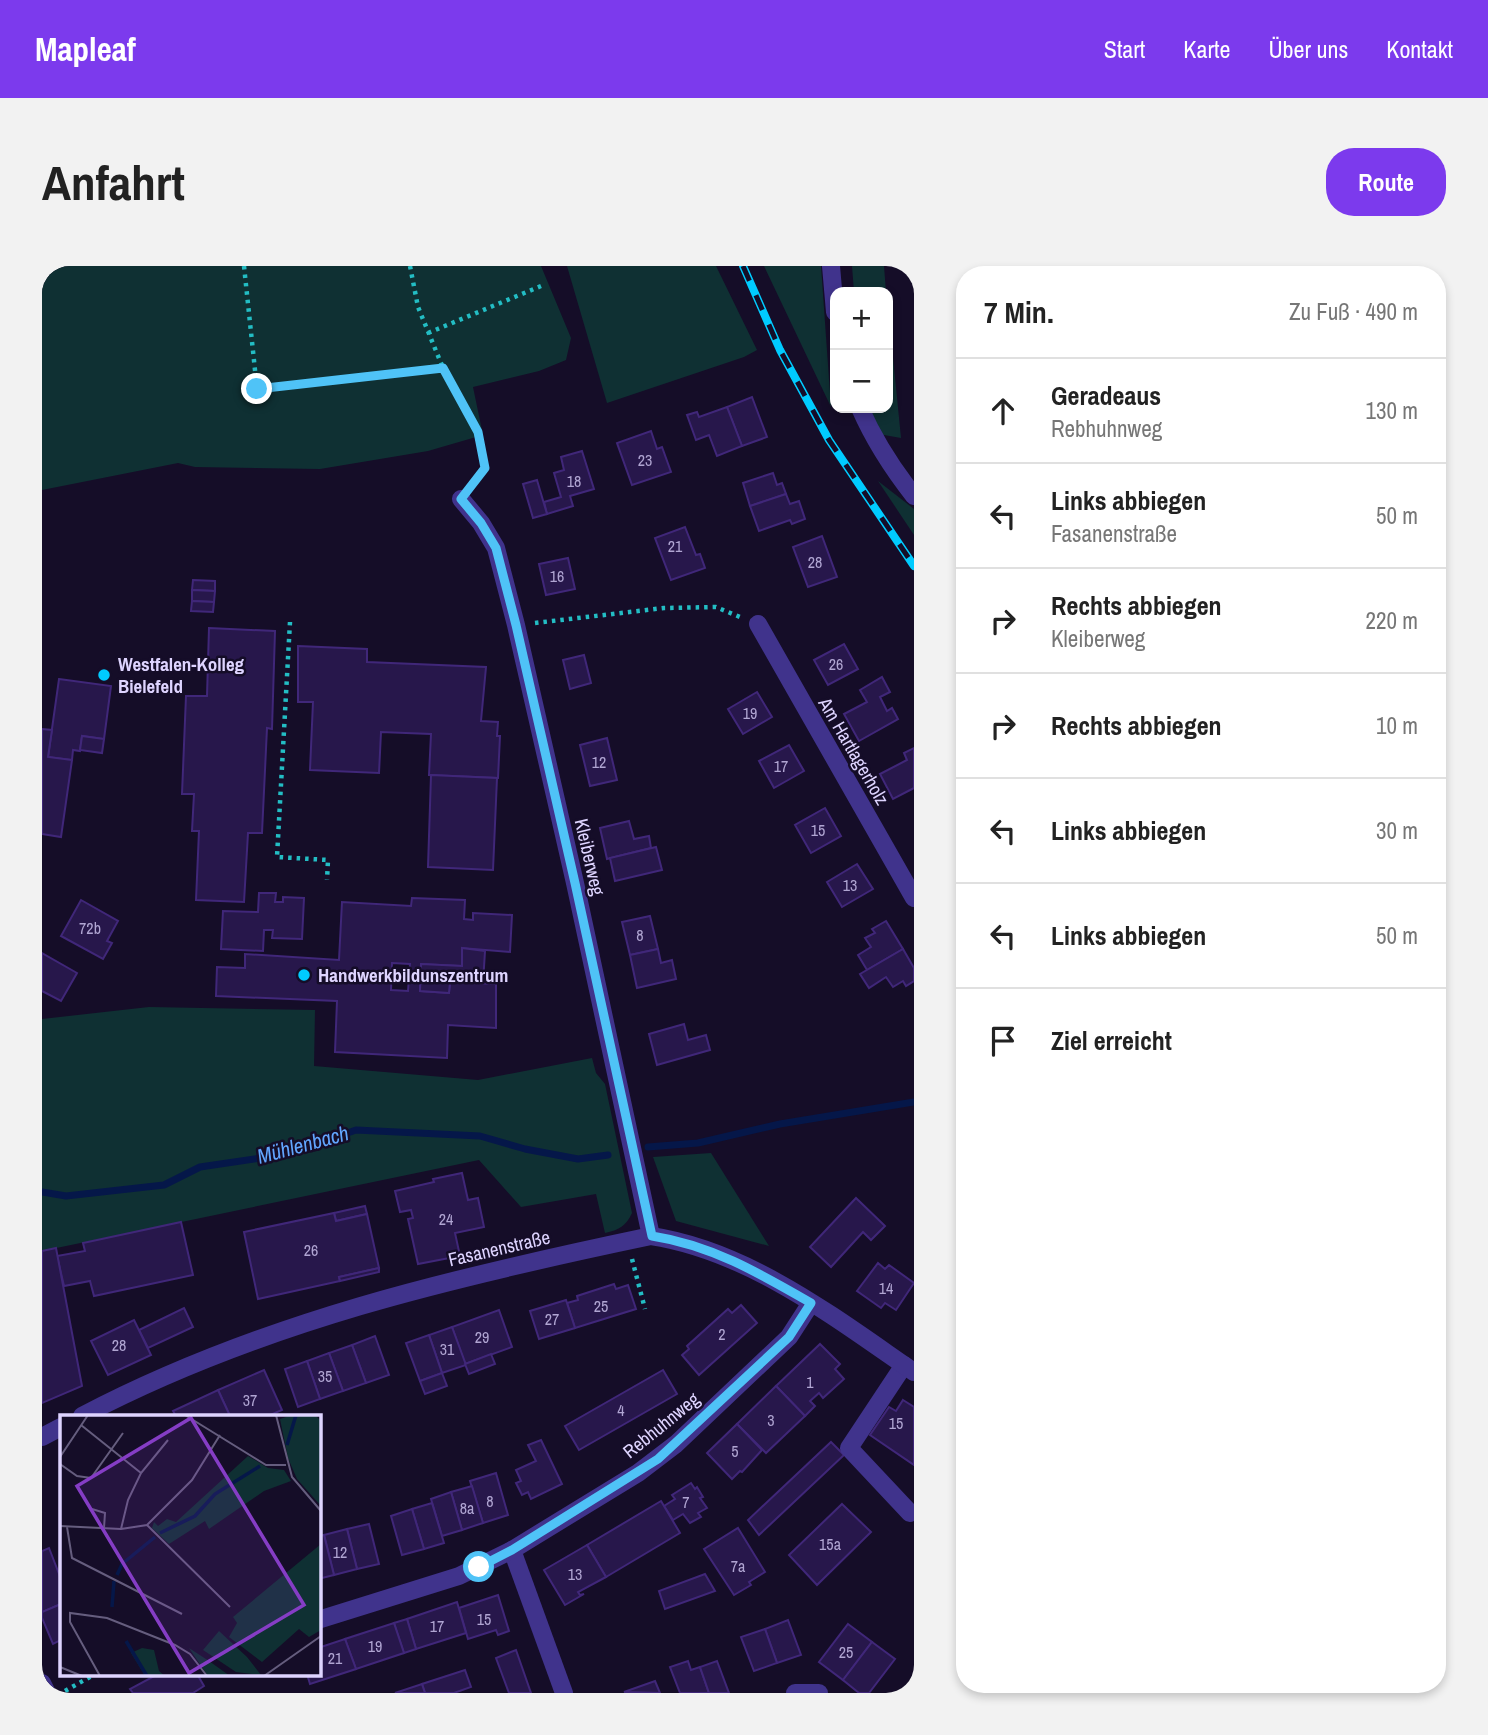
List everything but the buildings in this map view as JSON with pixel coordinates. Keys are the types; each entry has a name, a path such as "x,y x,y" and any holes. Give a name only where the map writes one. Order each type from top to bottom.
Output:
{"street":[{"path":"831,266 833,287"},
{"path":"862,413 874,439 914,496"},
{"name":"Kleiberweg","path":"461,499 481,523 496,548 516,625 652,1236"},
{"name":"Am Hartlagerholz","path":"758,624 914,898"},
{"name":"Fasanenstraße","path":"84,1415 237,1346 289,1327 503,1268 652,1236 711,1250 755,1270 811,1303 909,1369"},
{"name":"Rebhuhnweg","path":"320,1619 459,1576 512,1550 658,1459 789,1337 811,1303"},
{"path":"909,1369 849,1448 910,1513"},
{"path":"42,1437 60,1428"},
{"path":"512,1550 564,1693"},
{"path":"42,1683 47,1693"},
{"path":"795,1693 818,1693"}],"path":[{"path":"244,266 257,389 443,368"},
{"path":"410,266 418,307 428,333 443,368 478,432 485,468 461,499"},
{"path":"428,333 541,286"},
{"path":"516,625 664,608 716,607 758,624"},
{"path":"290,622 277,857 328,860 327,880"},
{"path":"627,1241 645,1309"},
{"path":"61,1693 91,1676"}],"green space":[{"path":"42,266 541,266 571,338 566,360 539,371 473,387 483,435 428,451 320,469 195,467 178,463 42,490"},
{"path":"567,266 716,266 757,350 744,357 607,403"},
{"path":"764,266 821,266 830,405"},
{"path":"852,266 884,266 886,287 854,287"},
{"path":"893,357 901,438 867,432 864,413 893,413"},
{"path":"878,481 914,509 914,535"},
{"path":"149,1007 315,1010 314,1066 478,1080 592,1058 596,1073 605,1084 632,1213 622,1227 605,1233 596,1194 521,1207 479,1160 42,1251 42,1019"},
{"path":"711,1153 769,1246 676,1221 653,1157"}],"waterway":[{"name":"Mühlenbach","path":"648,1147 698,1143 780,1124 914,1102"},
{"name":"Mühlenbach","path":"42,1192 66,1196 164,1185 200,1167 288,1154 356,1130 480,1136 525,1149 578,1159 608,1155"}],"railway":[{"path":"743,266 780,350 829,440 914,566"}],"place":[{"name":"Westfalen-Kolleg Bielefeld","path":"104,675"},
{"name":"Handwerkbildunszentrum","path":"304,975"}],"route":[{"path":"257,389 443,368 478,432 485,468 461,499 481,523 496,548 516,625 652,1236 711,1250 755,1270 811,1303 789,1337 658,1459 512,1550 479,1567"}]}
